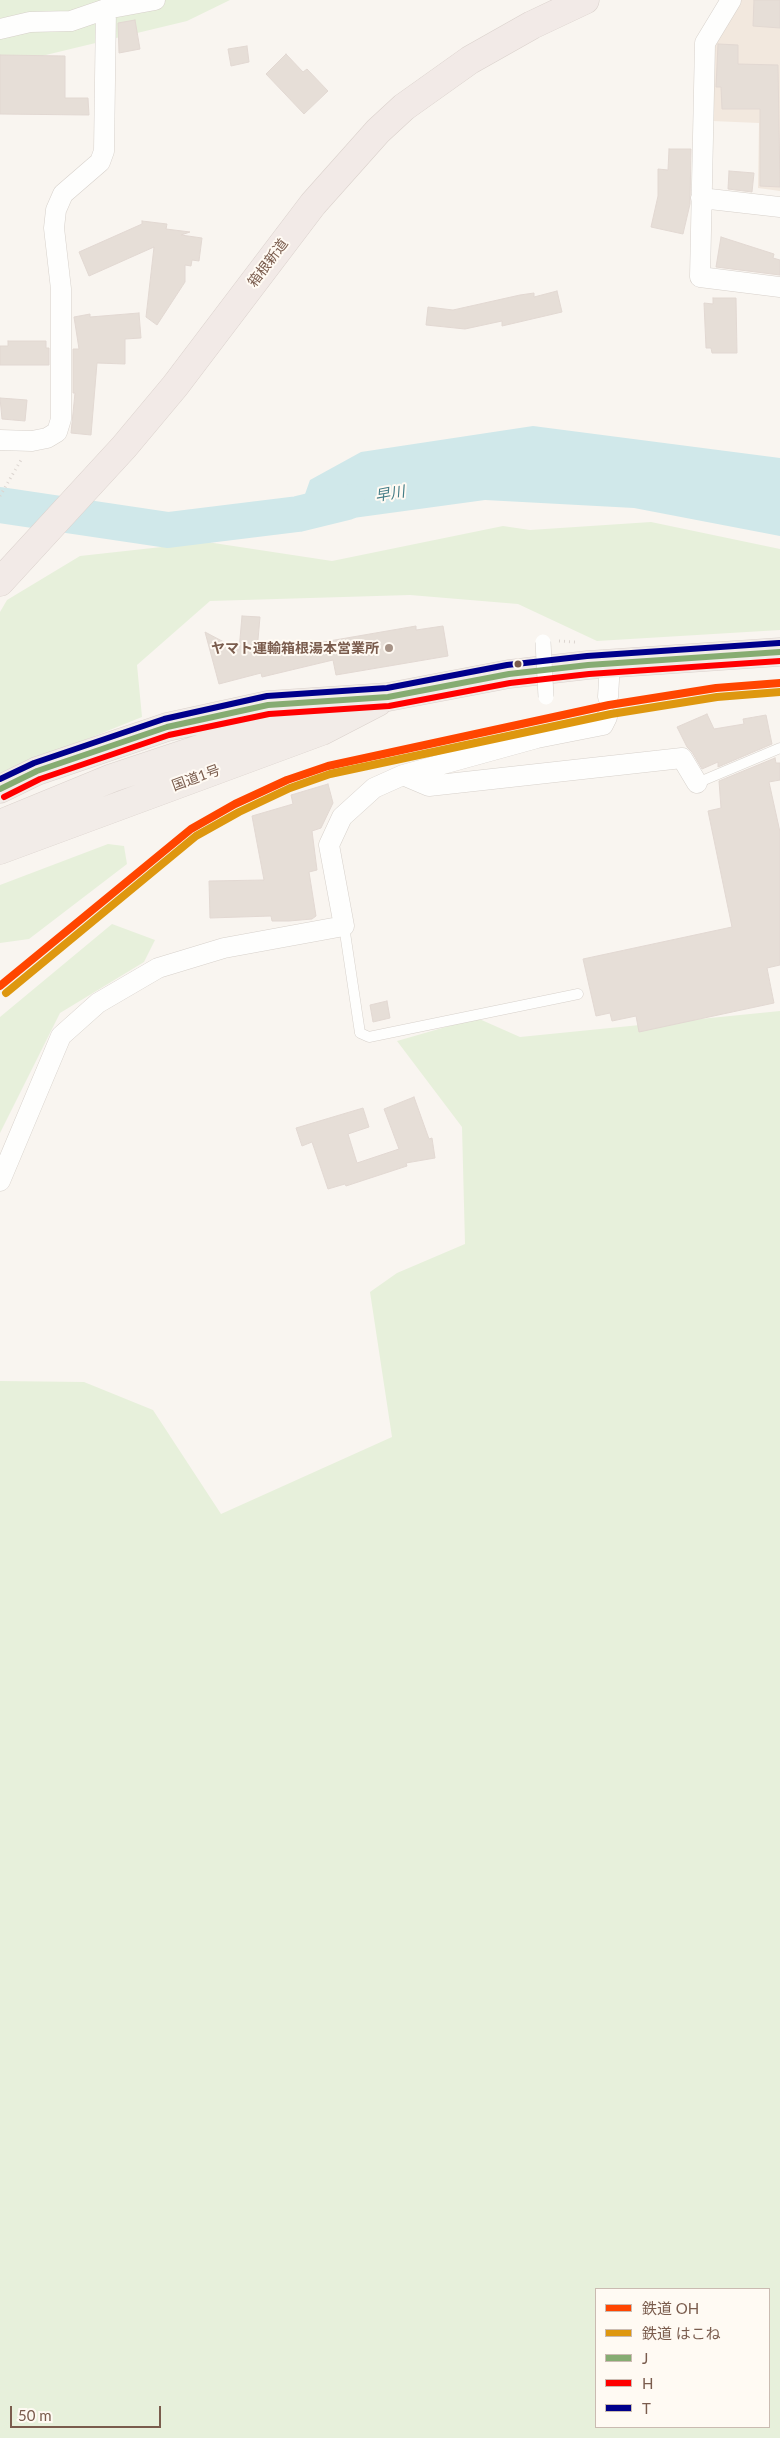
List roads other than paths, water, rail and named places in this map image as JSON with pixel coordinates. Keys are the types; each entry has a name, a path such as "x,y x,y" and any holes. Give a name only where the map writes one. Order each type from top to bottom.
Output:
{"highway":[{"name":"箱根新道","path":"0,582 124,447 175,386 312,204 378,131 404,107 470,60 532,25 585,0"},
{"name":"国道1号","path":"0,788 37,771 167,727 268,705 388,697 509,674 610,663 780,652"},
{"name":"国道1号","path":"0,850 322,731 388,697"},
{"path":"0,824 112,778 272,727 388,697"}],"street":[{"path":"0,29 30,22 71,21 106,9 155,0"},
{"path":"731,0 705,43 700,277 780,287"},
{"path":"0,440 32,441 46,438 57,432 61,419 61,289 54,228 56,210 63,194 100,162 104,151 106,9"},
{"path":"701,198 780,207"},
{"path":"543,642 546,696"},
{"path":"608,697 610,663"},
{"path":"0,1181 61,1036 98,1003 158,968 224,948 344,926 329,845 342,817 374,788 403,775 537,738 603,726 607,717"},
{"path":"403,775 429,786 682,758 697,783"}],"lane":[{"path":"697,783 780,748"},
{"path":"344,926 360,1033 369,1037 578,994"}],"water":[{"path":"533,426 780,458 780,536 634,508 485,500 324,522 298,514 310,480 361,452"}],"waterway":[{"name":"早川","path":"0,505 168,530 298,514 347,502"}],"rail line":[{"name":"OH","path":"0,986 191,829 235,804 287,780 328,766 609,705 716,688 780,683"},
{"name":"はこね","path":"6,993 196,836 239,812 290,788 330,774 611,714 717,697 780,692"}],"place":[{"name":"ヤマト運輸箱根湯本営業所","path":"389,648"}]}
